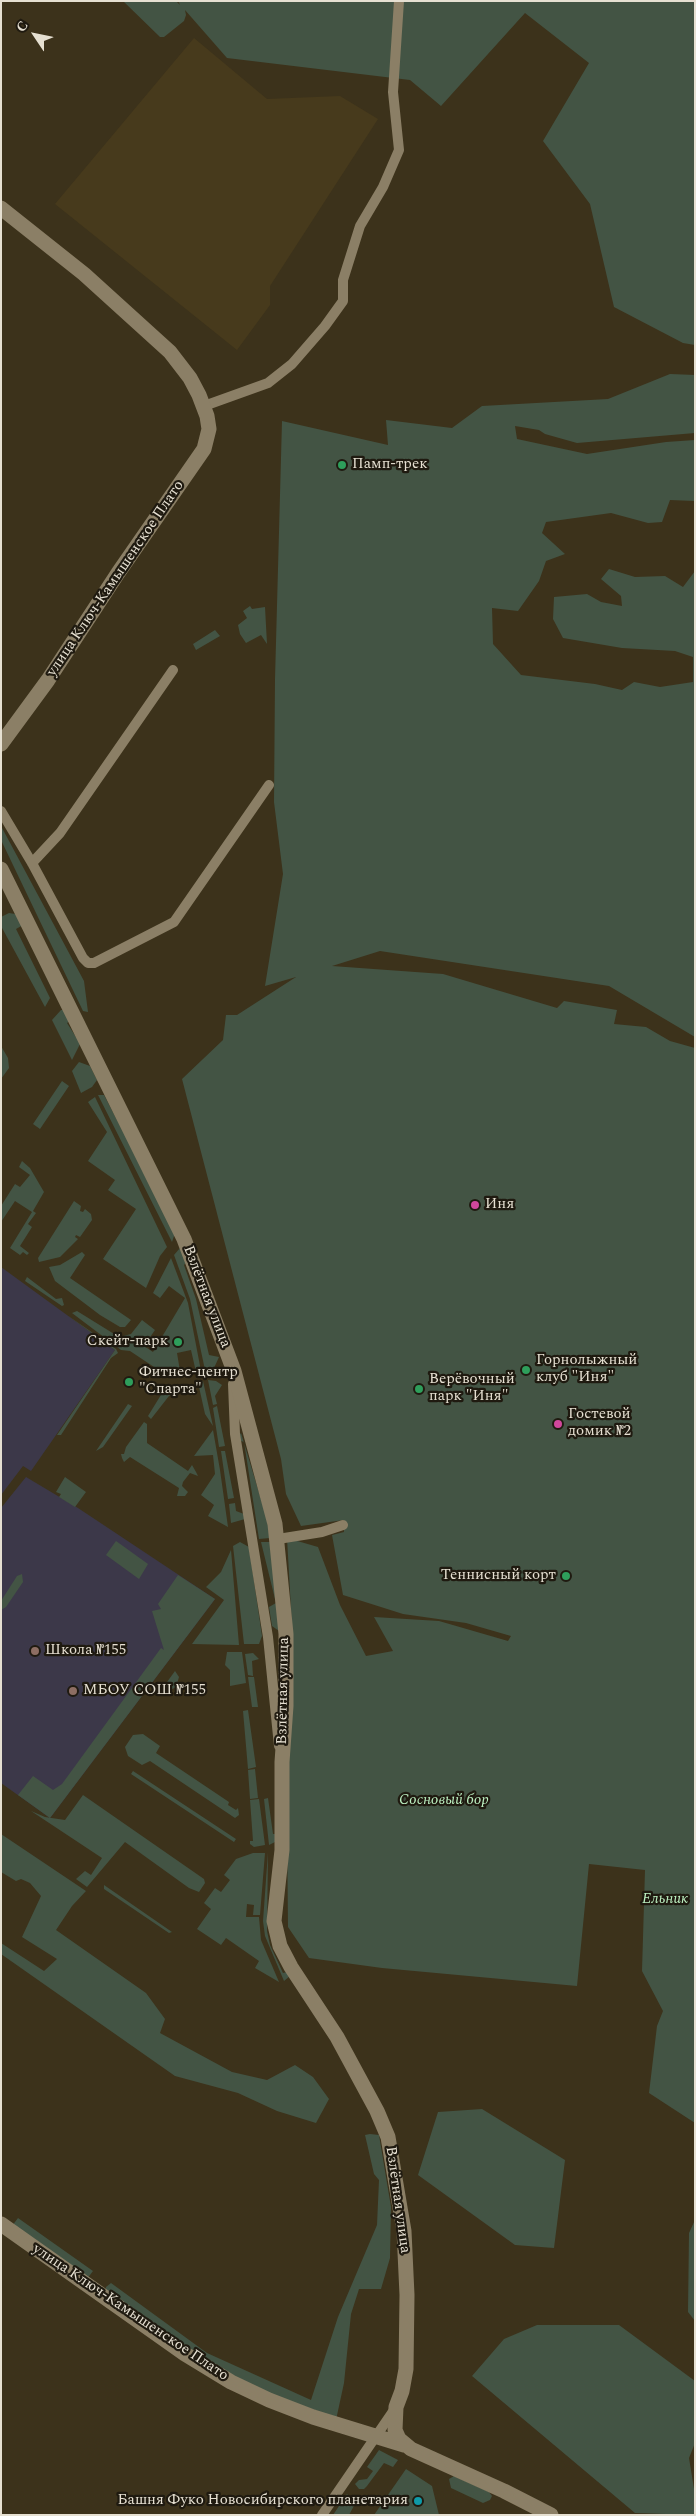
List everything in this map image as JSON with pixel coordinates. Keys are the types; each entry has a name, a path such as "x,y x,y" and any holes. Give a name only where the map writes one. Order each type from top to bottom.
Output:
{"main road":[{"name":"улица Ключ-Камышенское Плато","path":"1,208 84,274 150,331 182,366 204,406 209,429 204,449 118,573 48,680 1,744"},
{"name":"Взлётная улица","path":"1,869 184,1239 234,1371 278,1539 286,1634 286,1706 282,1762 282,1846 274,1921 280,1946 298,1980 337,2037 377,2111 388,2137 404,2230 407,2295 406,2369 396,2407"},
{"name":"улица Ключ-Камышенское Плато","path":"1,2224 185,2354 231,2382 269,2400 404,2445 551,2515"},
{"path":"396,2407 395,2430 404,2445"}],"street":[{"path":"204,406 268,383 292,364 325,326 343,301 343,280 360,226 383,186 399,150 393,92 400,1"},
{"path":"32,863 60,833 173,670"},
{"path":"1,811 32,863 83,959 89,963 97,962 174,922 269,785"},
{"path":"234,1371 235,1434 268,1637 277,1736 282,1762"},
{"path":"278,1539 322,1532 343,1525"},
{"name":"Взлётная улица","path":"322,2515 374,2435 396,2407"}],"shaded area":[{"path":"194,38 267,99 340,96 378,119 270,286 270,305 237,350 55,204"},
{"path":"1,1267 115,1350 31,1471 23,1466 1,1495"},
{"name":"МБОУ СОШ №155","path":"26,1477 78,1508 215,1599 50,1818 1,1783 1,1508"}],"green space":[{"path":"123,1 176,1 180,5 178,1 695,1 695,345 683,343 614,307 590,204 543,141 589,63 525,13 441,106 410,80 227,58 185,10 184,21 164,37 160,37"},
{"path":"670,374 695,375 695,433 577,443 545,434 539,430 515,426 517,439 587,454 666,442 695,440 695,501 670,500 662,522 648,523 611,513 546,522 542,533 565,554 546,561 539,581 518,611 492,608 493,644 521,675 595,684 622,690 634,682 660,687 693,682 693,657 675,651 622,648 563,638 553,619 554,597 587,594 601,602 622,606 621,596 601,579 609,569 635,577 665,576 683,587 695,571 695,1037 609,986 380,951 332,966 443,974 557,1008 564,1001 617,1010 614,1024 646,1027 670,1041 695,1048 695,2123 649,2093 657,2026 663,2011 642,1971 645,1870 589,1864 577,1986 382,1968 309,1958 288,1927 286,1715 292,1627 287,1538 318,1547 340,1605 366,1656 393,1651 374,1617 439,1621 508,1641 511,1636 466,1623 403,1614 343,1595 332,1535 344,1532 344,1520 301,1526 286,1494 281,1459 182,1079 223,1040 226,1015 237,1015 296,977 265,986 283,874 274,802 275,679 282,421 388,445 386,420 452,428 482,406 608,399"},
{"path":"250,606 252,609 265,607 267,644 261,635 246,643 240,634 238,625 247,618 243,611"},
{"path":"215,630 220,636 196,650 193,644"},
{"path":"1,826 84,981 88,1012 83,1011 1,840"},
{"path":"9,913 15,914 23,925 16,929 50,998 45,1007 1,926 1,917"},
{"path":"61,1010 68,1010 73,1018 67,1023 76,1037 82,1036 83,1038 72,1060 52,1020"},
{"path":"1,1046 8,1058 9,1068 1,1079"},
{"path":"79,1062 90,1066 97,1080 92,1087 81,1093 72,1071"},
{"path":"62,1081 69,1086 40,1129 33,1124"},
{"path":"98,1095 104,1095 173,1227 175,1233 172,1242"},
{"path":"95,1097 167,1247 160,1256 146,1288 103,1259 136,1209 108,1190 115,1180 88,1161 107,1132 88,1102"},
{"path":"22,1161 30,1168 44,1192 33,1211 36,1213 28,1224 32,1227 20,1246 29,1253 27,1255 23,1252 20,1255 10,1248 32,1212 15,1201 1,1222 1,1206 15,1184 20,1187 30,1175 19,1167"},
{"path":"74,1201 81,1206 80,1211 83,1212 85,1209 91,1214 92,1220 80,1237 76,1235 75,1237 78,1239 60,1257 39,1262 38,1258"},
{"path":"180,1248 190,1257 184,1265 196,1299 209,1355 219,1357 214,1368 209,1371 205,1370 190,1299 174,1255"},
{"path":"82,1252 85,1255 70,1278 131,1320 125,1327 120,1327 100,1315 55,1281 49,1267 60,1265"},
{"path":"171,1258 188,1303 201,1371 196,1372 191,1350 177,1353 180,1371 166,1375 130,1351 121,1350 72,1313 77,1311 119,1337 131,1334 142,1320 155,1330 144,1346 153,1352 185,1298 169,1286 160,1298 153,1293"},
{"path":"27,1277 56,1299 62,1298 64,1305 62,1306 25,1281"},
{"path":"67,1315 116,1349 118,1353 111,1358 61,1435 57,1435 115,1350"},
{"path":"208,1380 216,1381 222,1385 215,1396 217,1404 213,1405"},
{"path":"203,1381 213,1426 205,1414 199,1387 196,1388 195,1382"},
{"path":"171,1386 180,1386 181,1391 169,1396 151,1419 148,1416 164,1390"},
{"path":"128,1404 132,1406 103,1447 96,1451"},
{"path":"217,1406 225,1446 219,1447 213,1408"},
{"path":"144,1422 147,1424 147,1443 188,1471 192,1465 196,1472 198,1476 190,1473 183,1482 182,1486 188,1492 185,1496 177,1496 179,1488 130,1457 124,1462 121,1454 124,1454 126,1447"},
{"path":"213,1430 228,1527 208,1516 214,1505 201,1495 215,1474 213,1455 194,1456"},
{"path":"241,1433 244,1442 236,1439"},
{"path":"244,1444 267,1519 270,1538 259,1539"},
{"path":"221,1451 225,1451 234,1498 228,1499"},
{"path":"65,1477 86,1492 75,1507 59,1497 61,1494 56,1492"},
{"path":"235,1503 236,1511 244,1514 245,1519 231,1523 229,1504"},
{"path":"116,1541 148,1564 139,1579 106,1555"},
{"path":"240,1542 249,1547 262,1636 259,1644 244,1644 233,1546"},
{"path":"261,1542 270,1542 279,1631 272,1626 269,1607 276,1603"},
{"path":"231,1550 239,1645 192,1644 224,1600 206,1587 221,1572"},
{"path":"22,1574 23,1582 6,1607 1,1610 1,1601 17,1576"},
{"path":"178,1575 215,1599 50,1818 18,1795 33,1776 53,1790 62,1784 161,1648 164,1650 152,1611 161,1609 158,1604"},
{"path":"227,1652 242,1652 246,1683 230,1686 230,1670 225,1665"},
{"path":"253,1653 259,1659 252,1661 253,1676 248,1675 245,1654"},
{"path":"175,1671 179,1677 176,1687 167,1692 162,1689"},
{"path":"248,1677 254,1677 258,1707 252,1707"},
{"path":"248,1710 256,1767 248,1769 243,1711"},
{"path":"143,1734 160,1746 156,1753 229,1802 228,1805 236,1810 238,1808 239,1815 235,1818 150,1761 142,1765 128,1756 125,1747 133,1735"},
{"path":"255,1769 258,1798 250,1799 248,1770"},
{"path":"133,1771 236,1839 234,1842 131,1774"},
{"path":"83,1795 204,1879 205,1883 199,1892 189,1888 125,1842 87,1887 76,1879 85,1871 91,1875 102,1858 31,1811 45,1817 65,1820"},
{"path":"268,1798 273,1834 277,1834 277,1841 269,1845 264,1799"},
{"path":"259,1799 265,1845 254,1847 250,1844 250,1841 253,1841 250,1800"},
{"path":"1,1834 86,1891 72,1906 56,1930 146,1993 165,2019 160,2033 232,2072 267,2080 295,2065 313,2077 329,2099 316,2123 277,2111 238,2093 175,2076 1,1954 1,1943 44,1971 57,1959 22,1937 41,1896 30,1883 21,1879 16,1881 1,1872"},
{"path":"268,1852 267,1931 270,1945 283,1973 291,1971 290,1976 284,1981 265,1936 263,1921"},
{"path":"253,1853 265,1853 260,1915 253,1915 254,1905 247,1904 246,1917 259,1917 261,1940 279,1982 255,1968 259,1961 226,1938 221,1945 197,1929 211,1909 204,1903 215,1888 221,1892 230,1880 224,1875 236,1859"},
{"path":"104,1885 172,1932 169,1933 104,1889"},
{"path":"482,2109 565,2160 554,2248 515,2245 418,2175 438,2112"},
{"path":"365,2135 379,2135 391,2207 390,2258 381,2289 359,2289 351,2314 344,2383 336,2420 231,2378 106,2293 106,2287 111,2283 207,2353 311,2400 338,2317 377,2225 379,2180 374,2174"},
{"path":"18,2218 93,2271 87,2279 12,2226"},
{"path":"695,2220 695,2321 688,2312 689,2233"},
{"path":"537,2325 619,2325 695,2381 695,2443 689,2458 695,2495 695,2515 635,2513 472,2376 504,2339"},
{"path":"379,2450 398,2460 393,2467 384,2463 367,2486 364,2489 359,2489 355,2484 359,2480 367,2479 373,2471 367,2467"},
{"path":"406,2469 432,2486 439,2515 374,2515"},
{"path":"454,2476 489,2492 492,2496 490,2500 483,2503 451,2488 449,2479"},
{"path":"347,2494 356,2502 349,2515 333,2515"}],"place":[{"name":"Памп-трек","path":"342,465"},
{"name":"Иня","path":"475,1205"},
{"name":"Скейт-парк","path":"178,1342"},
{"name":"Горнолыжный клуб \"Иня\"","path":"526,1370"},
{"name":"Фитнес-центр \"Спарта\"","path":"129,1382"},
{"name":"Верёвочный парк \"Иня\"","path":"419,1389"},
{"name":"Гостевой домик №2","path":"558,1424"},
{"name":"Теннисный корт","path":"566,1576"},
{"name":"Школа №155","path":"35,1651"},
{"name":"МБОУ СОШ №155","path":"73,1691"},
{"name":"Башня Фуко Новосибирского планетария","path":"418,2501"}],"park label":[{"name":"Сосновый бор","path":"444,1801"},
{"name":"Ельник","path":"665,1900"}]}
